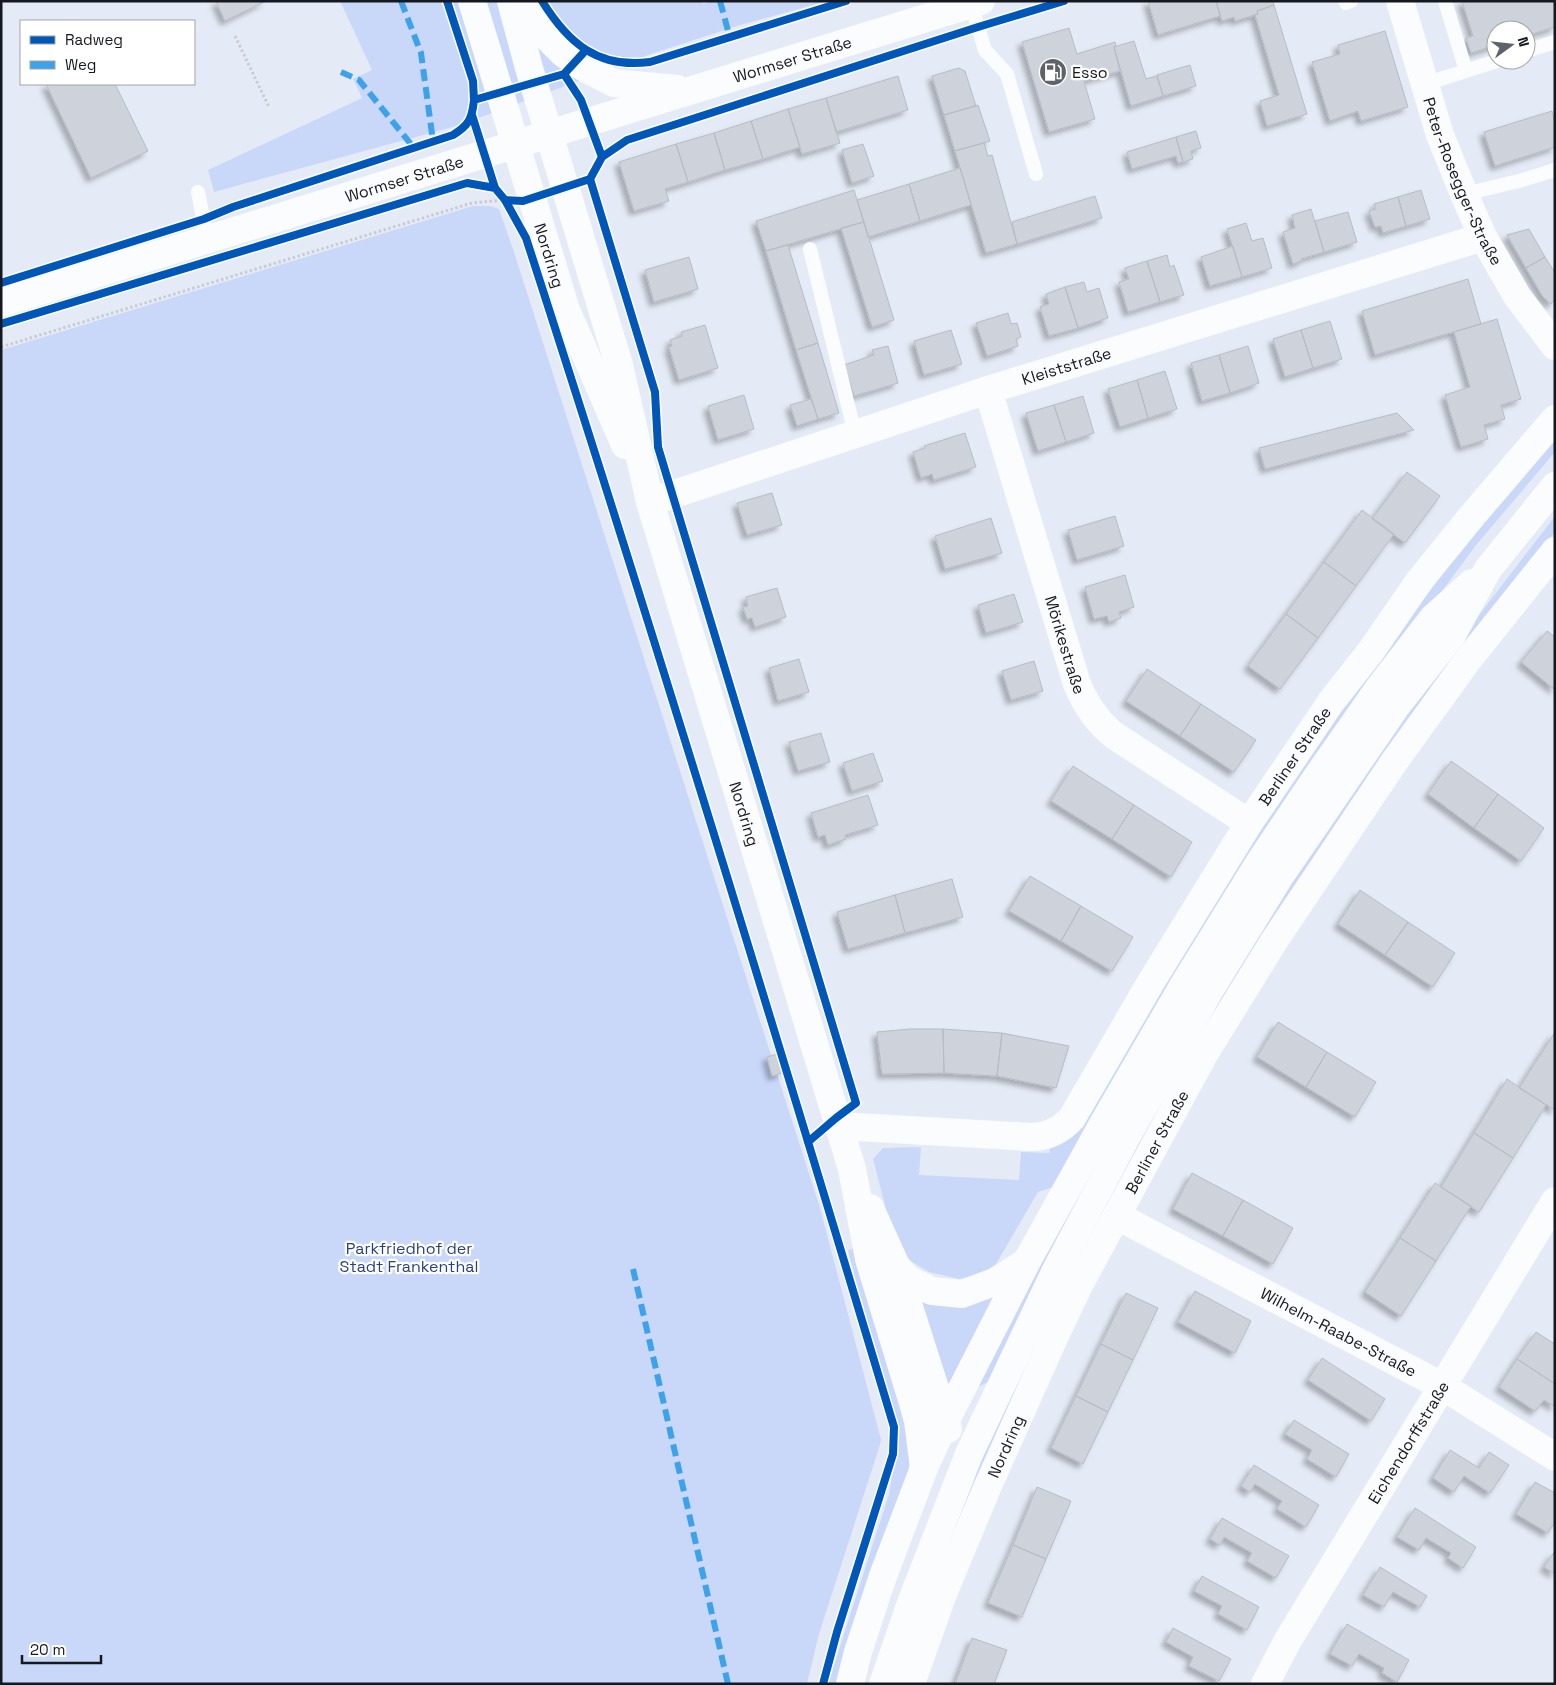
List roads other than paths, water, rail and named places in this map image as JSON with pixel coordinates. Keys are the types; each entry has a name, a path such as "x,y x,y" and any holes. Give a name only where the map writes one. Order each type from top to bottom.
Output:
{"main road":[{"name":"Nordring","path":"472,1 566,310 650,502"},
{"name":"Nordring","path":"511,1 619,365 650,502 840,1126 852,1169 870,1259 918,1420 924,1468"},
{"path":"520,1 527,13 546,36 563,53 583,67 614,83 691,90"},
{"name":"Peter-Rosegger-Straße","path":"1400,1 1440,135 1483,237 1517,296 1555,346"},
{"name":"Wormser Straße","path":"1,303 976,3"},
{"name":"Kleiststraße","path":"650,502 988,390 1483,237"},
{"name":"Mörikestraße","path":"988,390 1077,684 1093,715 1115,736 1249,824"},
{"name":"Berliner Straße","path":"840,1126 1041,1137 1063,1128 1072,1118 1151,982 1249,824 1330,702 1371,651 1420,580 1555,419"},
{"name":"Berliner Straße","path":"1066,1190 1186,981 1259,863 1379,688 1433,618 1488,569 1555,486"},
{"name":"Berliner Straße","path":"1117,1216 1203,1056 1274,941 1394,762 1467,661 1555,551"},
{"name":"Berliner Straße","path":"1103,1180 1208,993 1280,876 1395,708 1452,635 1488,569"},
{"name":"Nordring","path":"852,1169 896,1266 946,1420 954,1453 955,1488"},
{"name":"Nordring","path":"884,1684 911,1603 969,1454 1056,1270 1103,1180"},
{"name":"Nordring","path":"850,1684 858,1652 884,1576 924,1468 946,1420 1027,1261 1066,1190"},
{"name":"Eichendorffstraße","path":"1265,1684 1288,1640 1555,1201"},
{"name":"Nordring","path":"911,1684 942,1596 1053,1340 1117,1216"},
{"name":"Wilhelm-Raabe-Straße","path":"1117,1216 1442,1386 1555,1457"},
{"path":"896,1266 909,1280 932,1291 962,1294 997,1282 1027,1261"}],"lane":[{"path":"1445,1 1466,72"},
{"path":"976,3 985,50 1007,74 1036,174"},
{"path":"1536,48 1555,42"},
{"path":"1425,84 1486,65"},
{"path":"1464,194 1555,170"},
{"path":"198,192 207,239"},
{"path":"810,249 855,434"}],"place":[{"name":"Esso","path":"1053,72"}],"park label":[{"name":"Parkfriedhof der Stadt Frankenthal","path":"409,1257"}]}
